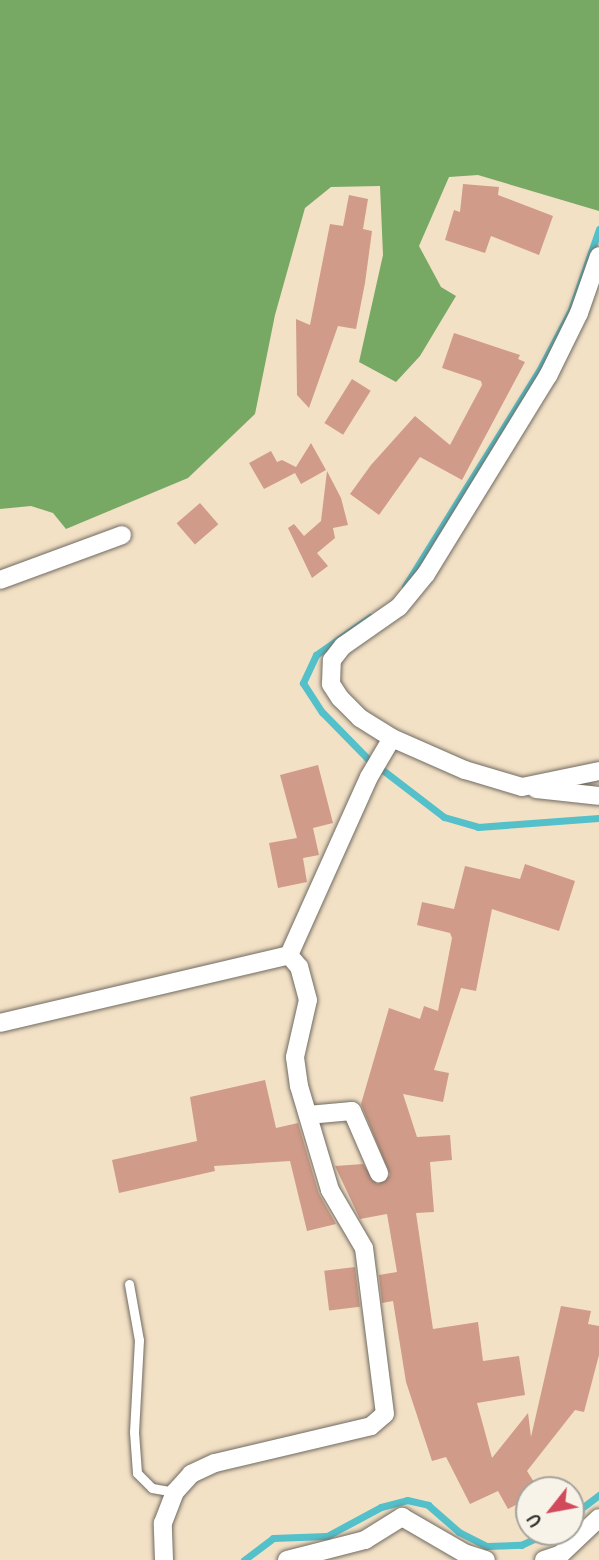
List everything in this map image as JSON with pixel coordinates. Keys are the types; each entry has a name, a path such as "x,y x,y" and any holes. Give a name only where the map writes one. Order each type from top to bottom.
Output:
{"street":[{"path":"599,256 579,313 548,376 431,565 399,607 343,646 332,660 331,684 340,698 360,718 392,738 465,770 522,787 599,796"},
{"path":"0,580 122,535"},
{"path":"289,955 369,776 392,738"},
{"path":"522,787 599,771"},
{"path":"0,1023 289,955"},
{"path":"164,1560 163,1523 175,1492 191,1474 215,1463 371,1426 385,1414 364,1248 330,1190 308,1115 296,1057 308,1000 299,967 289,955"},
{"path":"308,1115 352,1111 379,1173"},
{"path":"287,1560 365,1540 402,1517 464,1553 486,1560"},
{"path":"544,1560 561,1554 599,1518"}],"lane":[{"path":"129,1284 139,1340 134,1432 137,1473 152,1488 175,1492"}],"green space":[{"path":"0,0 599,0 599,211 478,175 449,177 419,246 441,287 456,296 420,356 396,382 359,362 383,255 380,186 331,187 305,208 275,315 255,414 188,478 66,529 53,513 31,506 0,509"}],"building":[{"path":"463,184 499,187 498,195 553,216 539,255 491,236 485,253 445,240 454,210 460,212"},
{"path":"349,195 368,199 363,229 372,231 365,283 356,329 338,326 309,408 297,395 296,319 310,325 330,224 343,226"},
{"path":"454,333 520,355 518,359 525,362 462,480 420,457 379,515 350,494 371,465 415,416 450,445 482,385 481,381 442,368"},
{"path":"352,379 371,391 343,435 324,423"},
{"path":"311,443 326,470 301,484 295,473 264,489 249,463 271,451 277,462 282,460 296,467"},
{"path":"327,471 341,498 348,525 333,528 335,538 317,553 328,566 312,578 288,528 294,524 304,536 321,521"},
{"path":"200,503 218,524 195,544 177,523"},
{"path":"318,765 333,823 313,828 319,855 303,858 307,882 278,888 269,843 297,838 280,775"},
{"path":"525,864 575,881 559,931 492,909 476,991 461,988 434,1070 449,1073 443,1102 403,1094 417,1137 450,1135 452,1160 430,1162 434,1212 416,1213 433,1329 478,1322 483,1361 519,1356 525,1395 477,1403 492,1458 528,1413 531,1437 561,1306 591,1311 588,1324 599,1326 599,1355 584,1412 575,1410 527,1471 530,1476 515,1476 515,1505 508,1509 498,1491 470,1504 446,1457 432,1461 406,1382 393,1301 382,1303 379,1275 397,1272 387,1214 360,1219 335,1166 363,1164 377,1184 390,1175 361,1104 389,1008 420,1019 424,1006 438,1011 452,938 450,933 417,925 422,902 454,909 465,866 520,879"},
{"path":"265,1080 276,1128 298,1123 319,1194 336,1224 307,1231 290,1161 214,1166 215,1171 119,1193 112,1160 197,1141 190,1097"},
{"path":"355,1267 360,1307 329,1310 324,1271"}],"waterway":[{"path":"405,586 539,371 571,310 599,229"},
{"path":"370,617 316,655 303,683 322,712 367,758 444,817 478,827 599,818"},
{"path":"585,1506 599,1495"},
{"path":"244,1560 273,1538 327,1536 381,1507 407,1500 428,1505 459,1532 487,1546 515,1545"}]}
